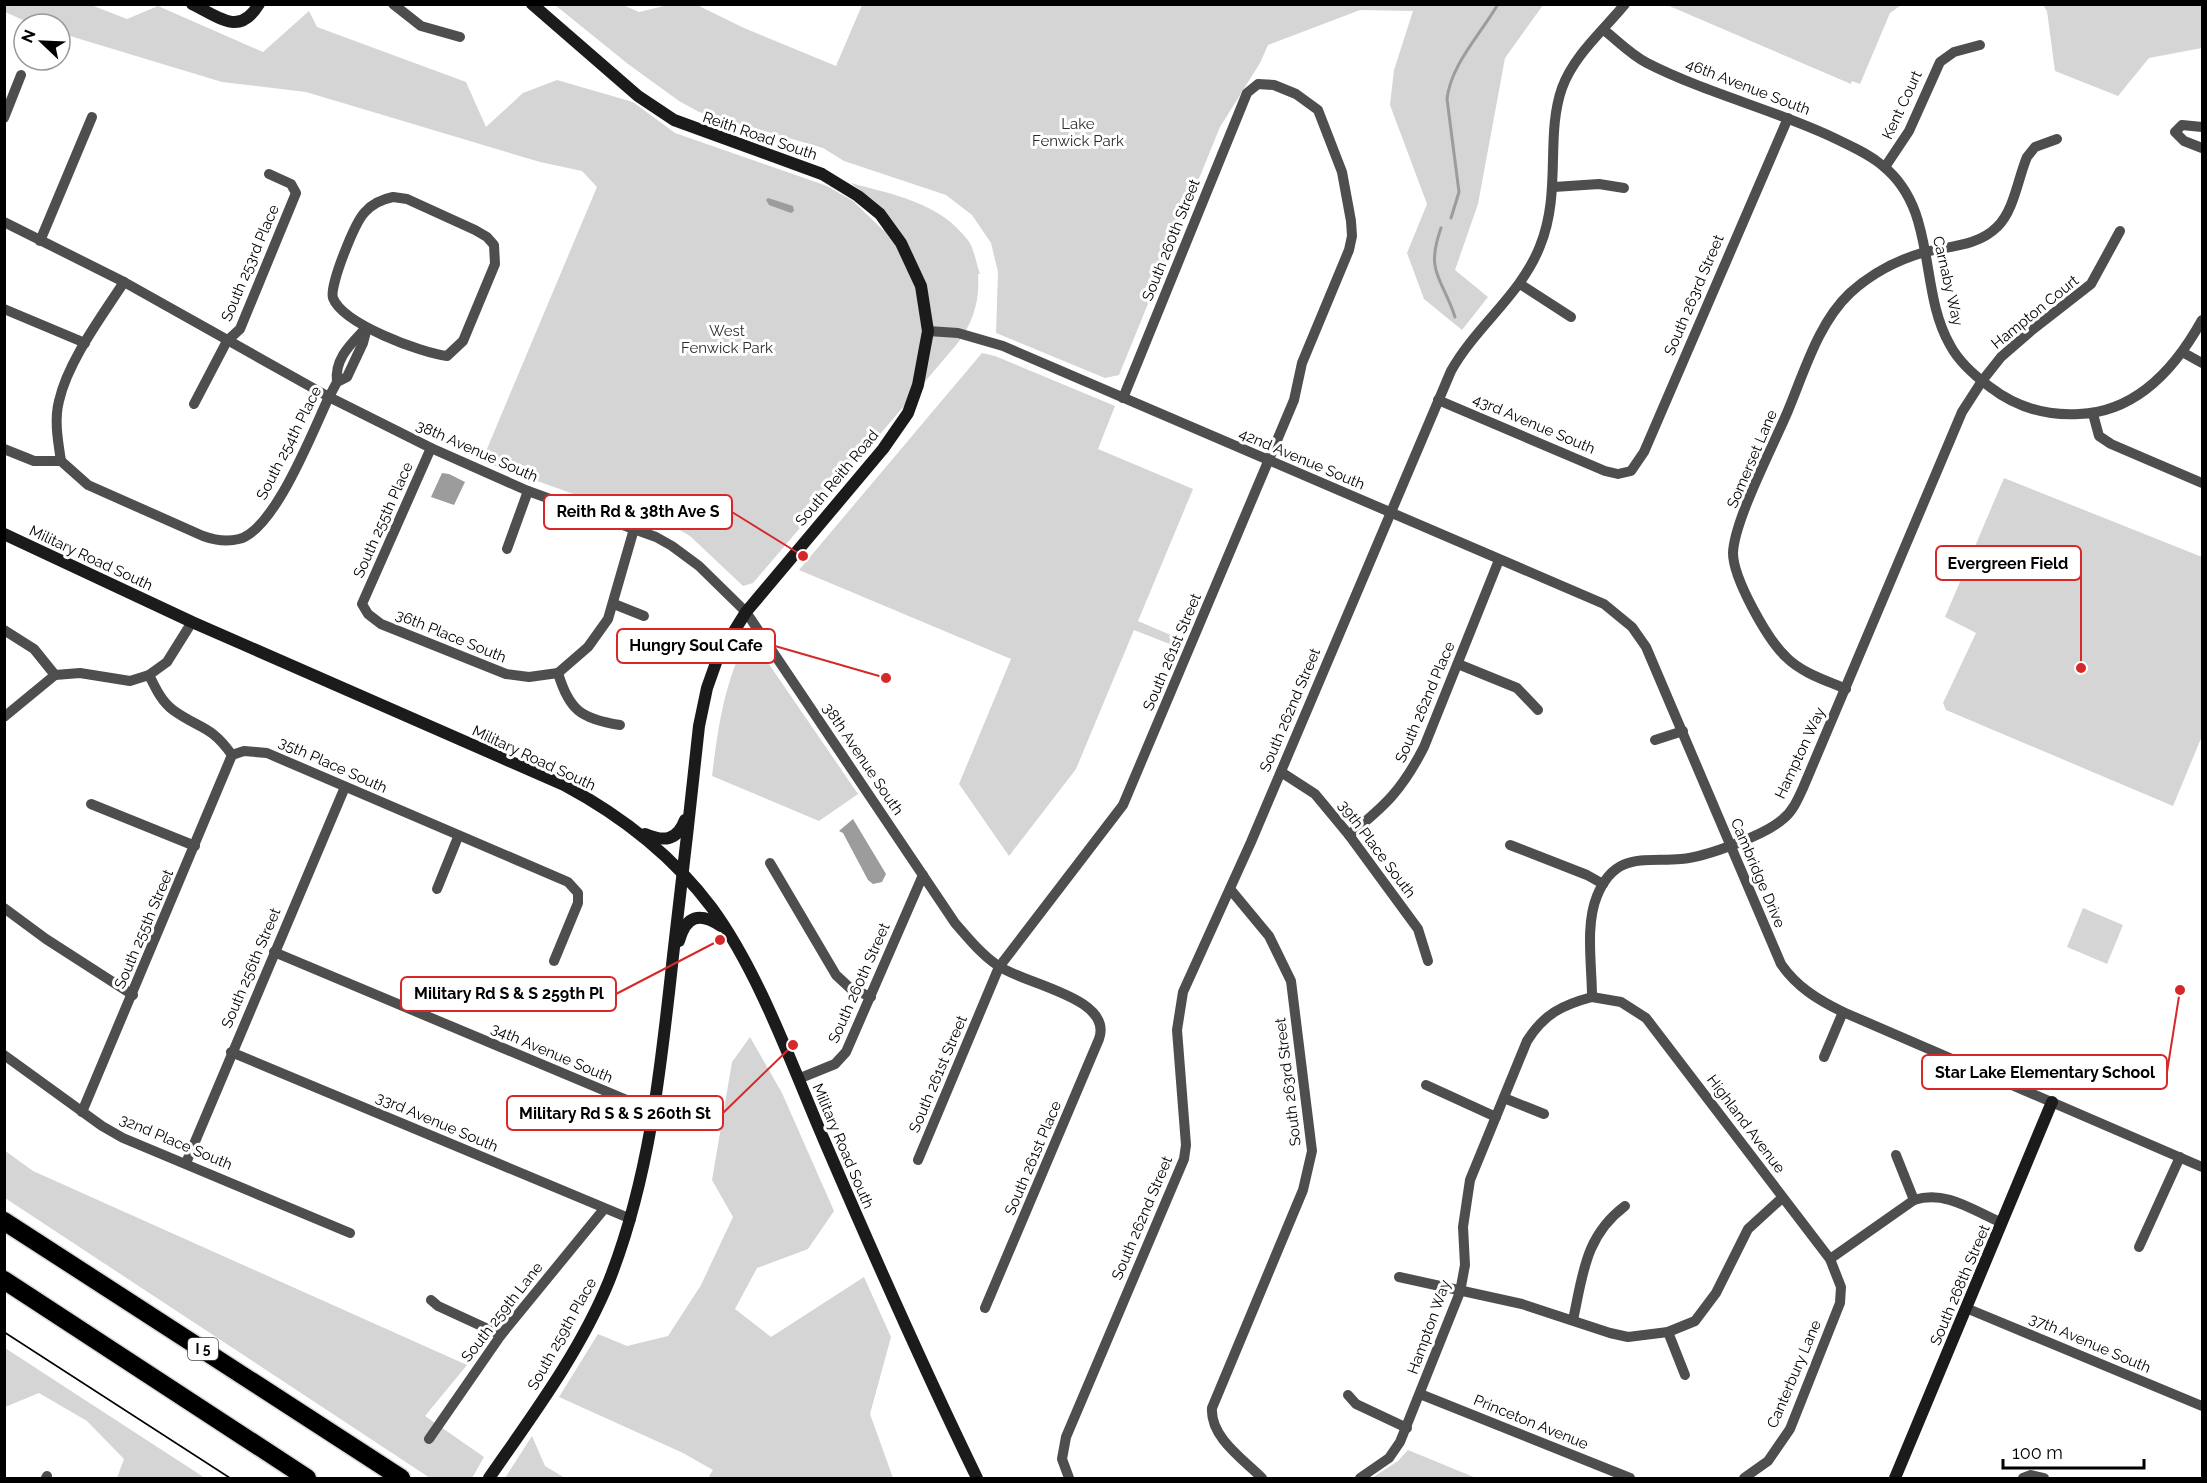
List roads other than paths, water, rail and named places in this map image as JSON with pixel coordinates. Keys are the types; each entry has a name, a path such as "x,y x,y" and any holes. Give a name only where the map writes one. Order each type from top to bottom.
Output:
{"highway":[{"name":"I 5","path":"4,1221 401,1479"},
{"path":"4,1280 307,1479"}],"main road":[{"path":"192,4 236,23 247,20 259,4"},
{"name":"Reith Road South","path":"532,4 638,96 674,120 822,174 858,196 880,214 901,243 921,286 928,330"},
{"name":"South Reith Road","path":"682,873 699,726 707,688 718,657 746,612 883,449 903,421 918,385 928,330"},
{"name":"Military Road South","path":"4,534 192,622 564,785 632,828 682,873 726,929 752,977 912,1345 977,1479"},
{"path":"632,828 653,837 670,839 680,832 691,805"},
{"name":"South 259th Place","path":"489,1479 541,1402 579,1339 608,1282 631,1219 645,1164 653,1112 672,971 682,873"},
{"path":"672,971 683,928 688,922 705,917 726,929"},
{"name":"South 268th Street","path":"1897,1478 2052,1102"}],"street":[{"path":"393,4 421,26 460,37"},
{"name":"South 262nd Street","path":"1069,1479 1062,1459 1066,1437 1184,1159 1186,1145 1178,1030 1183,992 1281,772 1438,400 1462,351 1520,284 1541,244 1550,215 1554,187 1556,114 1562,87 1577,59 1625,4"},
{"name":"46th Avenue South","path":"1604,30 1636,56 1661,70 1788,118 1866,153 1885,167"},
{"name":"Kent Court","path":"1885,167 1909,131 1940,62 1953,52 1980,45"},
{"path":"4,118 21,75"},
{"name":"South 260th Street","path":"1123,398 1247,93 1258,84 1280,87 1314,106 1324,122"},
{"path":"40,241 92,117"},
{"name":"South 263rd Street","path":"1618,474 1631,471 1640,461 1788,118"},
{"name":"South 261st Street","path":"918,1160 999,967 1123,805 1294,400 1302,363 1352,236 1342,172 1324,122"},
{"path":"2202,127 2182,125 2175,132 2184,141 2202,148"},
{"name":"Somerset Lane","path":"1845,689 1812,675 1785,657 1771,638 1744,589 1736,571 1733,553 1749,503 1812,353 1834,313 1851,292 1881,270 1926,252 1984,238 1998,226 2028,157 2035,147 2057,139"},
{"name":"Carnaby Way","path":"1885,167 1908,197 1920,224 1940,325 1950,346 1963,364 1982,381 2023,407 2049,412 2093,414 2115,408 2135,397 2163,376 2184,353 2202,320"},
{"name":"South 253rd Place","path":"194,404 227,341 240,329 296,193 291,184 269,174"},
{"path":"1554,187 1599,184 1624,188"},
{"path":"393,197 407,199 487,237 494,246 495,264 463,341 447,356 435,355 367,328 339,308 333,297 334,283 358,222 364,212 382,199 393,197"},
{"name":"38th Avenue South","path":"4,222 124,282 329,397 431,448 528,491 634,529 672,546 699,566 746,612 923,875"},
{"name":"Hampton Court","path":"1982,381 2001,357 2091,284 2120,231"},
{"path":"4,448 34,461 62,461 56,418 58,402 86,343 124,282"},
{"path":"1520,284 1571,317"},
{"path":"4,309 86,343"},
{"name":"South 254th Place","path":"62,461 88,485 163,520 218,540 240,539 252,532 276,507 337,382 347,377 363,343 367,328"},
{"name":"42nd Avenue South","path":"928,330 958,333 1004,346 1269,462 1604,604 1632,627 1646,647"},
{"path":"2184,353 2202,363"},
{"name":"Hampton Way","path":"1360,1479 1389,1458 1407,1428 1460,1292 1465,1265 1463,1227 1470,1180 1527,1041 1538,1023 1563,1005 1592,997 1593,915 1596,898 1603,884 1619,866 1630,861 1648,858 1681,859 1728,845 1776,825 1793,807 1962,412 1982,381"},
{"name":"43rd Avenue South","path":"1438,400 1597,468 1618,474"},
{"path":"2093,414 2100,436 2111,444 2202,483"},
{"name":"South 255th Place","path":"362,604 431,448"},
{"path":"507,549 528,491"},
{"path":"620,725 588,716 576,709 565,697 558,673 598,635 614,604 634,529"},
{"name":"South 262nd Place","path":"1348,835 1388,804 1411,773 1458,664 1499,560"},
{"name":"36th Place South","path":"362,604 368,614 381,624 506,674 529,677 558,673"},
{"path":"614,604 644,616"},
{"path":"4,717 55,675 80,673 130,681 149,675 167,662 177,650 192,622"},
{"path":"4,630 34,649 55,675"},
{"name":"Cambridge Drive","path":"1646,647 1683,731 1728,845 1781,964 1809,994 1843,1012 2202,1167"},
{"path":"1458,664 1517,688 1538,710"},
{"path":"149,675 161,697 173,710 219,737 232,755"},
{"path":"1655,740 1683,731"},
{"name":"35th Place South","path":"232,755 244,751 267,753 458,837 568,882 578,892 575,913 554,960"},
{"name":"South 255th Street","path":"82,1112 232,755"},
{"name":"39th Place South","path":"1281,772 1315,794 1348,835 1418,929 1428,961"},
{"name":"South 256th Street","path":"186,1163 345,787"},
{"path":"91,804 195,846"},
{"path":"437,890 458,837"},
{"path":"1510,845 1587,875 1603,884"},
{"path":"770,863 836,975 850,988 871,997"},
{"path":"923,875 955,923 973,944 999,967"},
{"name":"South 260th Street","path":"798,1079 835,1064 841,1058 871,997 923,875"},
{"name":"South 263rd Street","path":"1230,889 1269,936 1291,981 1312,1151 1303,1190 1212,1408 1214,1427 1262,1479"},
{"path":"4,908 46,939 133,995"},
{"name":"34th Avenue South","path":"274,952 653,1112"},
{"name":"South 261st Place","path":"985,1308 1102,1032 1099,1018 1088,1006 999,967"},
{"name":"Highland Avenue","path":"1592,997 1621,1002 1646,1018 1830,1259 1841,1287 1840,1303"},
{"path":"1824,1057 1843,1012"},
{"name":"33rd Avenue South","path":"231,1052 631,1219"},
{"name":"32nd Place South","path":"4,1055 82,1112 123,1138 350,1233"},
{"path":"1426,1085 1496,1117"},
{"path":"1504,1098 1544,1114"},
{"path":"1896,1155 1914,1200"},
{"path":"2139,1247 2180,1157"},
{"path":"1830,1259 1914,1200 1929,1195 1940,1196 2002,1223"},
{"path":"1399,1277 1522,1304 1601,1331 1628,1336 1668,1332 1695,1321 1716,1293 1748,1229 1782,1198"},
{"path":"1573,1320 1591,1244 1610,1217 1625,1206"},
{"name":"South 259th Lane","path":"429,1439 501,1335 604,1209"},
{"path":"431,1300 438,1306 501,1335"},
{"name":"Canterbury Lane","path":"1744,1479 1768,1461 1790,1428 1840,1303"},
{"name":"37th Avenue South","path":"1966,1308 2202,1406"},
{"path":"1668,1332 1685,1375"},
{"name":"Princeton Avenue","path":"1420,1394 1630,1479"},
{"path":"1348,1395 1356,1404 1407,1428"},
{"path":"2022,1479 2031,1475 2044,1479"}],"waterway":[{"path":"1451,218 1459,192 1447,99 1460,61 1498,4"},
{"path":"1441,228 1436,243 1435,265 1455,317"}],"tram line":[{"path":"4,1332 230,1478"}],"place":[{"name":"Reith Rd & 38th Ave S","path":"803,556"},
{"name":"Evergreen Field","path":"2081,668"},
{"name":"Hungry Soul Cafe","path":"886,678"},
{"name":"Military Rd S & S 259th Pl","path":"720,940"},
{"name":"Star Lake Elementary School","path":"2180,990"},
{"name":"Military Rd S & S 260th St","path":"793,1045"}],"park label":[{"name":"Lake Fenwick Park","path":"1078,132"},
{"name":"West Fenwick Park","path":"727,340"}]}
